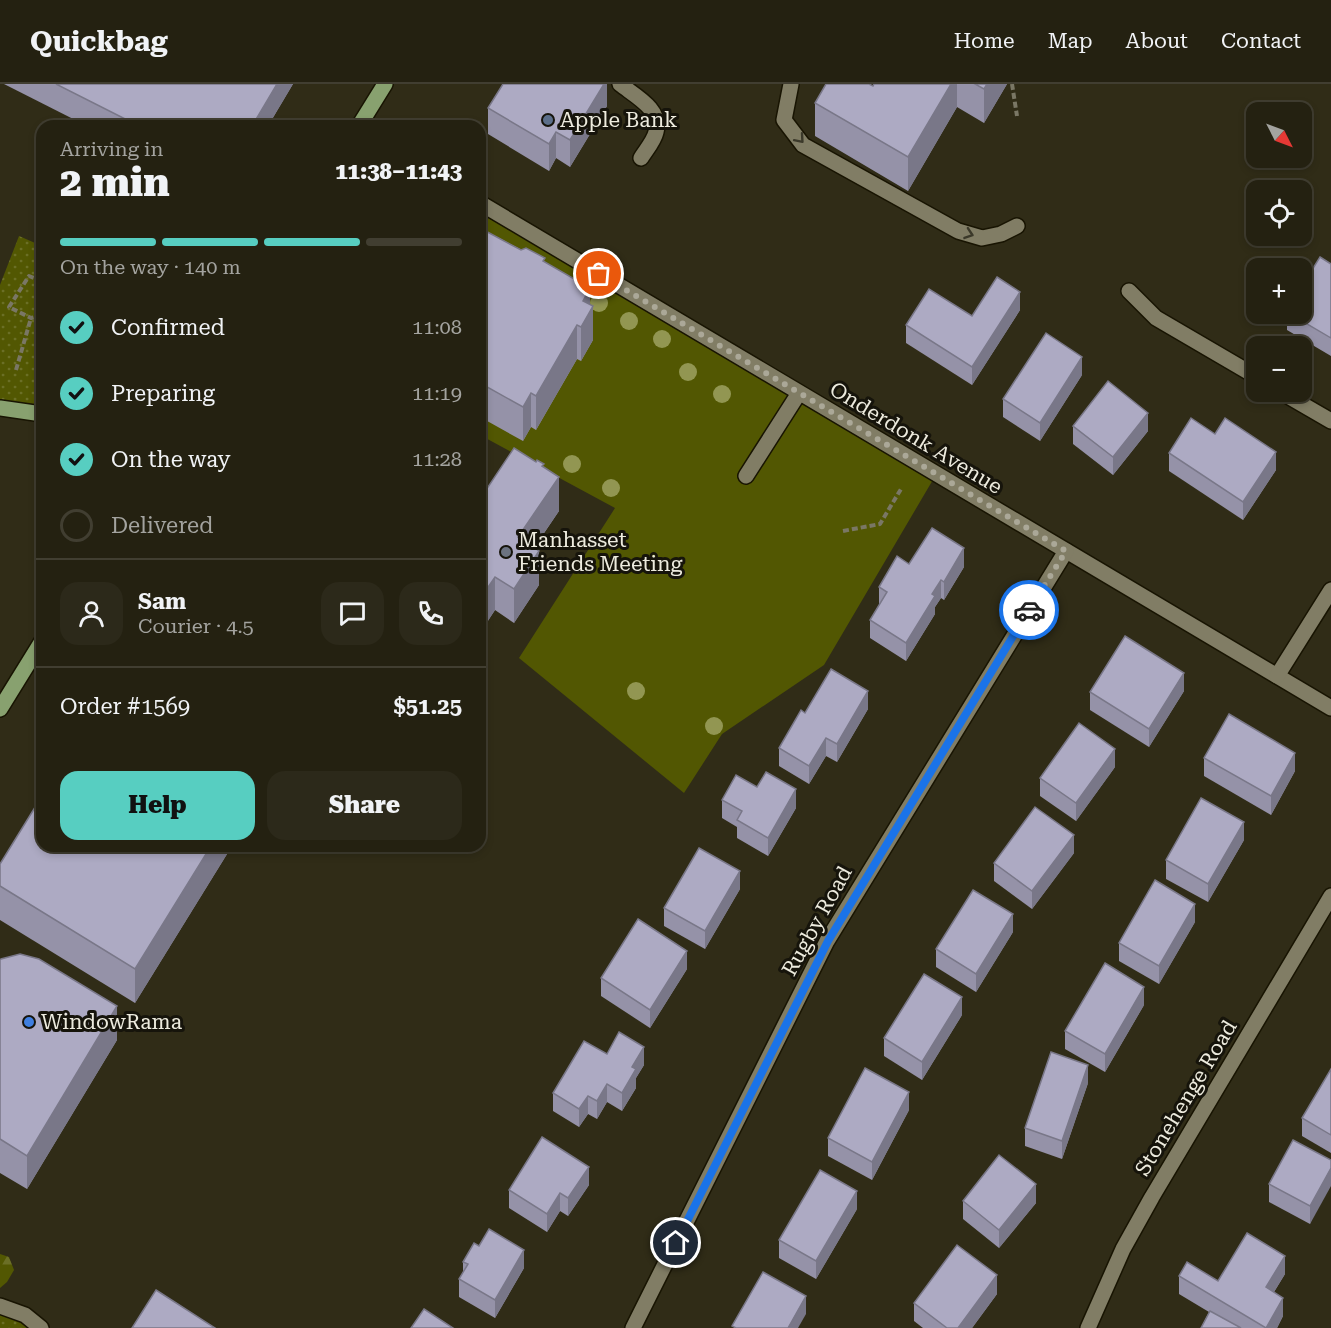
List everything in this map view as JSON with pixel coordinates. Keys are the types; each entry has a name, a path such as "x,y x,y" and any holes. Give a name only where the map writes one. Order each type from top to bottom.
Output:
{"main road":[{"path":"363,120 385,84"},
{"path":"0,408 36,413"},
{"path":"0,710 36,651"}],"street":[{"path":"620,84 651,108 656,120 656,132 641,158"},
{"path":"788,85 784,120 803,145 945,224 970,235 982,238 992,237 1017,226"},
{"name":"Onderdonk Avenue","path":"486,207 1331,708"},
{"path":"1129,291 1156,318 1246,371"},
{"path":"746,476 799,393"},
{"path":"1298,402 1331,421"},
{"name":"Rugby Road","path":"633,1328 828,941 1066,551"},
{"path":"1277,676 1331,590"},
{"name":"Stonehenge Road","path":"1088,1328 1123,1250 1147,1206 1331,896"},
{"path":"0,1306 26,1315 41,1328"}],"path":[{"path":"1012,84 1017,116"},
{"path":"36,279 29,276 9,307 31,318 36,317"},
{"path":"16,370 31,318"},
{"path":"843,531 880,524 901,489"}],"green space":[{"path":"486,217 934,478 824,665 722,734 684,793 519,658 615,508 486,438"},
{"path":"19,236 36,243 36,413 0,410 0,285"},
{"path":"0,1254 9,1257 14,1270 7,1282 0,1288"},
{"path":"0,1306 41,1328 0,1328"}],"building":[{"path":"56,84 277,84 256,120 127,120"},
{"path":"503,84 604,84 570,140 556,132 549,144 488,108"},
{"path":"826,84 869,84 873,86 874,84 951,84 908,157 815,103"},
{"path":"975,84 987,84 984,89"},
{"path":"486,231 521,250 526,248 545,258 543,261 590,288 583,301 593,306 581,327 577,325 536,396 531,393 523,407 486,386"},
{"path":"1320,257 1331,264 1331,338 1307,324 1312,324 1312,270"},
{"path":"997,277 1020,292 972,367 906,325 929,289 972,316"},
{"path":"1046,333 1082,357 1040,423 1003,399"},
{"path":"1108,381 1148,413 1113,457 1073,426"},
{"path":"1191,418 1215,434 1225,418 1276,452 1243,502 1169,453"},
{"path":"514,448 536,462 537,460 544,464 542,466 559,477 518,537 539,551 514,589 495,577 486,590 486,490"},
{"path":"932,528 964,548 944,582 941,580 932,594 935,596 906,643 870,620 887,592 879,587 897,556 909,564"},
{"path":"1125,636 1184,673 1149,729 1090,692"},
{"path":"831,669 868,691 837,744 826,738 809,766 779,748 801,710 805,713"},
{"path":"1229,714 1295,753 1271,796 1204,758"},
{"path":"1079,723 1115,749 1076,803 1040,778"},
{"path":"766,772 796,789 768,838 737,820 742,811 722,800 736,775 757,787"},
{"path":"1201,798 1244,822 1208,884 1166,860"},
{"path":"36,806 36,852 207,852 135,969 0,886 0,864"},
{"path":"1035,807 1074,835 1032,891 994,863"},
{"path":"699,848 740,871 705,931 664,908"},
{"path":"1155,880 1195,904 1159,966 1119,943"},
{"path":"973,890 1013,914 976,974 936,949"},
{"path":"638,919 687,951 650,1010 601,978"},
{"path":"20,954 39,959 117,1006 27,1156 0,1139 0,960"},
{"path":"1105,963 1144,987 1105,1054 1065,1031"},
{"path":"924,974 962,997 922,1062 884,1038"},
{"path":"619,1032 644,1047 632,1067 636,1069 622,1093 607,1084 597,1101 588,1096 579,1109 553,1093 584,1041 607,1054"},
{"path":"1051,1052 1088,1065 1062,1141 1025,1128"},
{"path":"865,1068 909,1092 872,1162 828,1138"},
{"path":"1331,1069 1331,1135 1302,1118"},
{"path":"542,1137 589,1167 568,1198 560,1193 547,1214 509,1190"},
{"path":"1293,1140 1331,1160 1331,1168 1310,1206 1269,1184"},
{"path":"999,1155 1036,1184 999,1230 963,1201"},
{"path":"820,1170 857,1191 816,1261 779,1240"},
{"path":"489,1229 524,1250 495,1300 459,1279 468,1264 463,1262 474,1243 479,1246"},
{"path":"1247,1233 1285,1256 1266,1287 1283,1298 1266,1328 1179,1276 1187,1262 1218,1281"},
{"path":"957,1245 997,1275 958,1328 947,1328 914,1303"},
{"path":"763,1272 806,1296 788,1328 736,1328 732,1326"},
{"path":"156,1290 215,1328 132,1328"},
{"path":"424,1309 453,1328 411,1328"},
{"path":"1210,1311 1241,1328 1201,1328"}],"way so far":[{"path":"599,274 1066,551 1029,610"}],"place":[{"name":"Apple Bank","path":"548,120"},
{"name":"Manhasset Friends Meeting","path":"506,552"},
{"name":"WindowRama","path":"29,1022"}],"route":[{"path":"676,1243 828,941 1029,610"}]}
